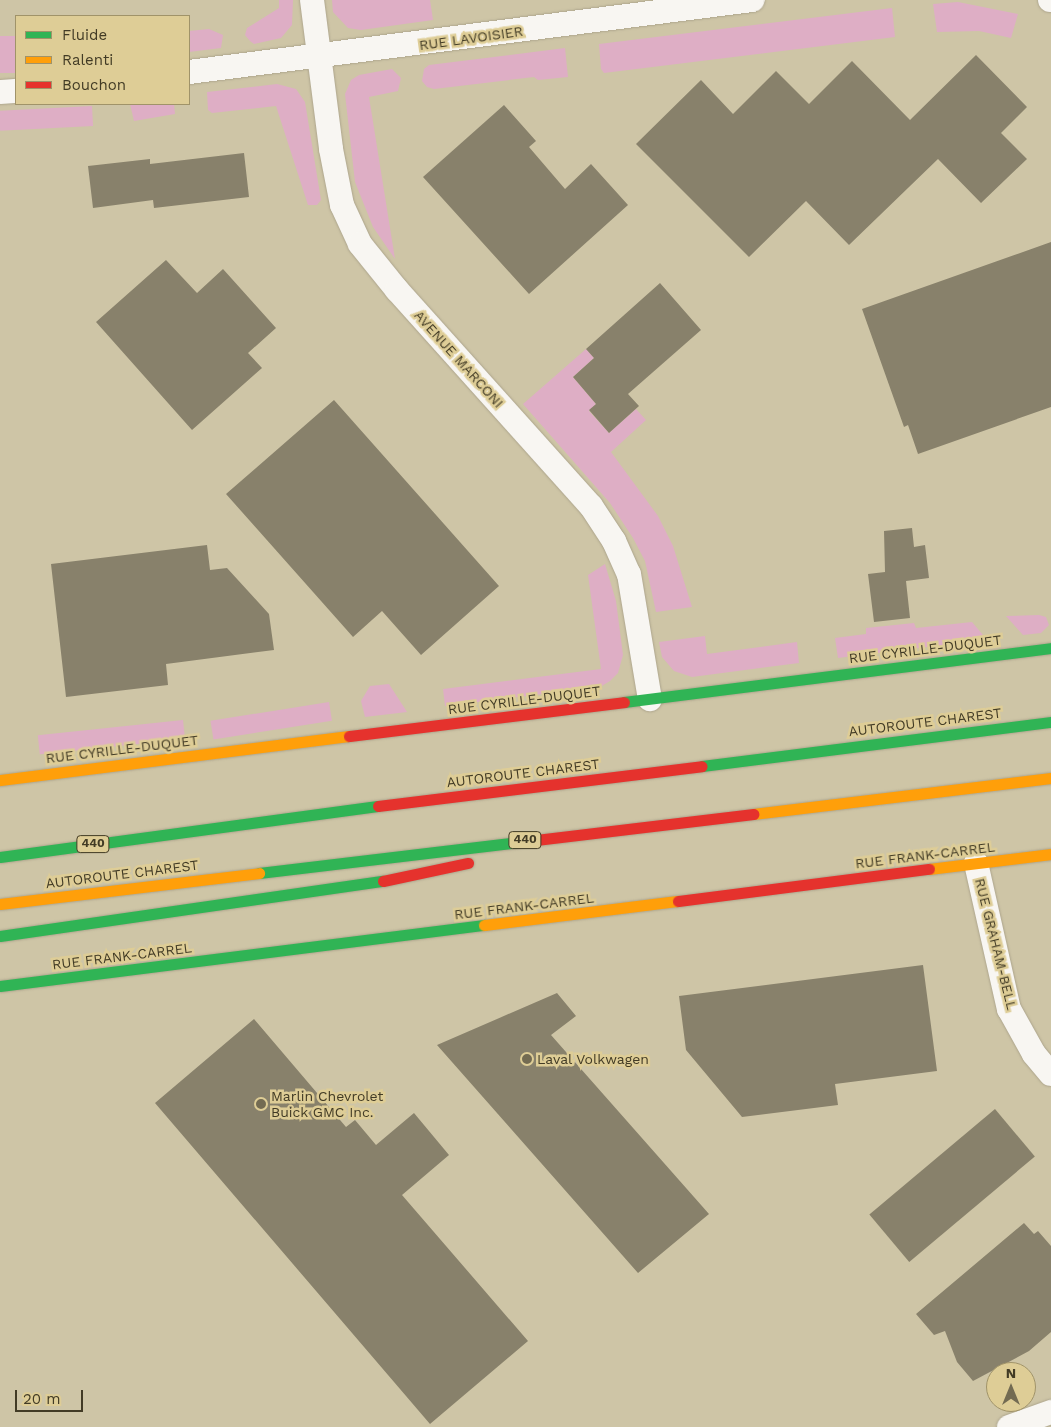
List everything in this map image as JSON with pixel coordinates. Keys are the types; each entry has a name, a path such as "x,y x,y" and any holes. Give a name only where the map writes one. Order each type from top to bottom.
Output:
{"main road":[{"name":"RUE CYRILLE-DUQUET","path":"0,780 1051,648"},
{"name":"AUTOROUTE CHAREST","path":"0,857 186,830 1051,722"},
{"name":"AUTOROUTE CHAREST","path":"0,904 652,824 1051,778"},
{"path":"0,936 364,885 652,824"},
{"path":"20,842 186,830"},
{"name":"RUE FRANK-CARREL","path":"0,986 1051,854"}],"street":[{"name":"AVENUE MARCONI","path":"312,0 331,149 342,205 360,244 397,290 591,506 614,541 629,574 650,699"},
{"name":"RUE LAVOISIER","path":"190,72 319,58 752,0"},
{"path":"0,92 15,91"},
{"name":"RUE GRAHAM-BELL","path":"976,863 1009,1008 1034,1054 1051,1074"},
{"path":"1009,1427 1051,1412"}],"shaded area":[{"path":"279,0 293,0 292,25 281,38 254,44 245,35 247,28 279,8"},
{"path":"332,0 430,0 433,20 361,30 348,28 333,12"},
{"path":"958,2 1018,14 1011,38 979,31 937,32 933,4"},
{"path":"892,8 895,37 604,73 601,69 599,44"},
{"path":"209,29 223,35 221,48 190,52 190,31"},
{"path":"0,36 15,36 15,73 0,73"},
{"path":"565,48 568,77 538,80 534,77 434,89 427,87 422,81 424,69 429,65"},
{"path":"392,69 401,78 398,91 369,97 395,259 373,227 355,182 345,94 351,80 359,75"},
{"path":"277,84 296,89 305,102 321,200 317,205 308,205 276,106 212,113 208,110 207,92"},
{"path":"130,105 174,105 175,114 134,121"},
{"path":"92,106 93,126 0,131 0,111"},
{"path":"586,349 594,358 573,377 596,404 589,411 609,433 636,409 646,420 611,452 658,516 673,546 692,607 656,612 645,561 633,538 610,503 523,404"},
{"path":"605,564 616,601 623,655 618,673 610,681 600,687 445,706 443,689 601,669 588,575"},
{"path":"1039,615 1046,617 1049,625 1041,633 1023,635 1006,616"},
{"path":"972,622 983,635 983,640 838,658 835,638 866,634 866,628 914,623 916,628"},
{"path":"705,636 707,654 797,642 799,663 692,677 674,671 662,657 659,642"},
{"path":"389,684 407,712 365,717 361,701 370,686"},
{"path":"329,702 332,721 213,740 210,721"},
{"path":"183,720 185,739 40,754 38,735"}],"building":[{"path":"976,55 1027,107 1001,133 1027,159 981,203 938,159 849,245 806,201 749,257 636,144 701,80 733,114 776,71 809,104 852,61 910,120"},
{"path":"504,105 536,141 529,147 565,189 591,164 628,205 529,294 423,177"},
{"path":"244,153 249,197 154,208 153,200 93,208 88,166 150,159 150,164"},
{"path":"1051,242 1051,407 918,454 908,425 904,427 862,309"},
{"path":"166,260 197,293 223,269 276,328 248,353 262,368 192,430 96,322"},
{"path":"660,283 701,330 628,394 639,406 609,433 589,410 596,404 573,377 594,358 586,349"},
{"path":"334,400 499,586 421,655 382,611 353,637 226,494"},
{"path":"912,528 914,547 925,545 929,578 906,581 910,618 874,622 868,574 885,572 884,531"},
{"path":"207,545 210,570 227,568 269,614 274,650 166,664 168,685 66,697 51,564"},
{"path":"923,965 937,1071 835,1084 838,1105 742,1117 686,1050 679,996"},
{"path":"557,993 576,1016 551,1035 709,1214 638,1273 437,1045"},
{"path":"254,1019 346,1127 355,1120 376,1145 414,1113 449,1155 402,1195 528,1341 430,1424 155,1103"},
{"path":"995,1109 1035,1156 909,1262 869,1214"},
{"path":"1024,1223 1034,1234 1038,1231 1051,1246 1051,1332 1029,1351 1008,1362 986,1362 986,1374 973,1381 957,1362 945,1331 934,1335 916,1314"}],"traffic: fast":[{"path":"624,702 1051,648"},
{"path":"702,766 1051,722"},
{"path":"0,857 378,806"},
{"path":"259,873 536,840"},
{"path":"0,936 383,881"},
{"path":"0,986 484,925"}],"traffic: slow":[{"path":"0,780 349,736"},
{"path":"753,814 1051,778"},
{"path":"929,869 1051,854"},
{"path":"0,904 259,873"},
{"path":"484,925 678,901"}],"traffic: jam":[{"path":"349,736 624,702"},
{"path":"378,806 702,766"},
{"path":"536,840 753,814"},
{"path":"383,881 468,863"},
{"path":"678,901 929,869"}],"place":[{"name":"Laval Volkwagen","path":"527,1059"},
{"name":"Marlin Chevrolet Buick GMC Inc.","path":"261,1104"}]}
